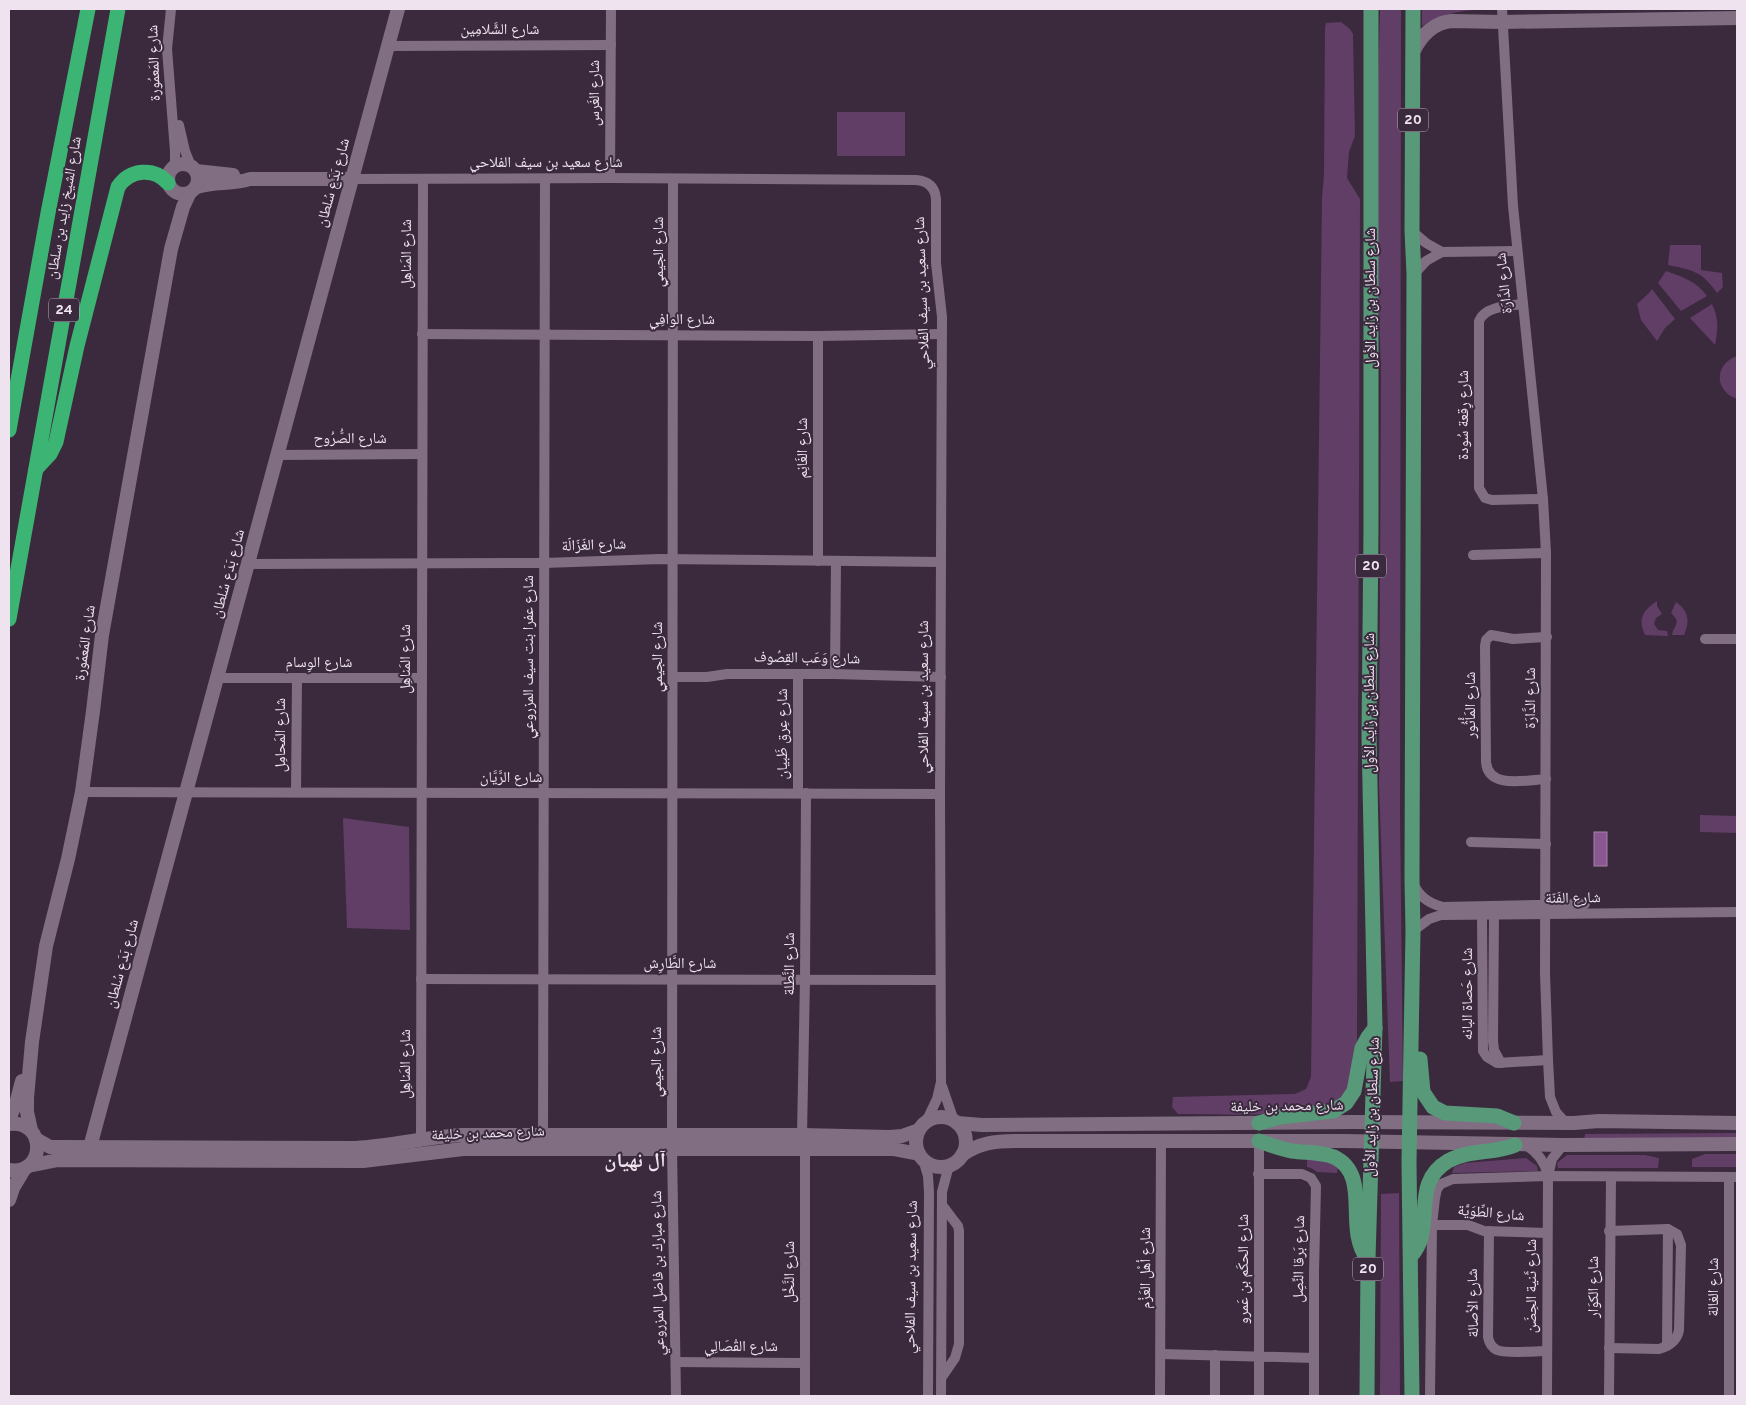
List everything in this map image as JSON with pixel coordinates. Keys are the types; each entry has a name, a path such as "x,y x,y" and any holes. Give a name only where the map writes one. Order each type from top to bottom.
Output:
{"highway":[{"name":"شارع الشيخ زايد بن سلطان","path":"9,430 87,10"},
{"name":"شارع الشيخ زايد بن سلطان","path":"9,619 118,12"},
{"path":"36,469 50,454 56,442 77,346 118,187 130,175 146,172 159,175 170,186"}],"main road":[{"name":"شارع بَدَع سُلطان","path":"90,1147 398,9"},
{"name":"شارع سلطان بن زايد الأول","path":"1367,1396 1368,1258 1375,1028 1369,745 1371,9"},
{"name":"20","path":"1412,1396 1410,1143 1413,931 1413,9"},
{"path":"1413,52 1423,36 1436,25 1443,22 1502,15 1737,18"},
{"path":"180,164 194,168 199,181 193,190 183,195 177,194 170,186 170,171 180,164"},
{"name":"شارع سعيد بن سيف الفلاحي","path":"194,168 250,179 352,180"},
{"name":"شارع سعيد بن سيف الفلاحي","path":"193,190 212,183 250,179"},
{"name":"شارع المَعمُورة","path":"170,186 174,201 170,237 171,248"},
{"name":"شارع المَعمُورة","path":"33,1134 27,1105 32,1042 46,946 68,860 82,792 102,635 171,248 183,207 193,190"},
{"path":"1259,1123 1280,1117 1333,1111 1346,1103 1354,1090 1362,1048 1375,1028"},
{"path":"1411,1032 1416,1040 1420,1056 1423,1092 1433,1107 1445,1113 1497,1116 1514,1123"},
{"name":"شارع المَعمُورة","path":"9,1120 17,1100 32,1042"},
{"path":"962,1155 965,1142 964,1135 955,1122 940,1117 922,1126 916,1142 921,1157 931,1165 940,1167 949,1165 978,1146 996,1141 1259,1141 1521,1145 1737,1144"},
{"name":"شارع محمد بن خليفة","path":"955,1122 982,1125 1373,1122 1566,1123 1599,1121 1737,1123"},
{"path":"1446,1144 1441,1138 1440,1131 1444,1124 1448,1122"},
{"name":"شارع محمد بن خليفة","path":"9,1124 22,1125 50,1146 356,1148 382,1147 421,1139 462,1135 543,1135 672,1142"},
{"name":"شارع محمد بن خليفة","path":"9,1170 15,1171 58,1160 364,1161 464,1149 672,1142 804,1142 902,1136 922,1126"},
{"path":"9,1200 13,1188 35,1158 38,1149 33,1134"},
{"path":"1259,1141 1291,1151 1328,1155 1344,1164 1353,1179 1356,1194 1357,1237 1362,1252 1368,1258"},
{"name":"شارع محمد بن خليفة","path":"804,1142 892,1149 921,1157"},
{"path":"1411,1256 1422,1236 1425,1193 1430,1180 1438,1169 1449,1160 1463,1155 1521,1145"}],"street":[{"name":"شارع المَعمُورة","path":"171,9 167,49 175,167"},
{"name":"شارع الغَرس","path":"610,178 611,9"},
{"name":"شارع الدَّارَة","path":"1502,15 1516,251 1543,499 1546,552 1545,909 1549,1089 1552,1105 1566,1123"},
{"name":"شارع الشَّلامِين","path":"389,46 610,45"},
{"name":"شارع المَعمُورة","path":"173,116 178,121 185,151 194,168"},
{"name":"شارع سعيد بن سيف الفلاحي","path":"352,180 610,178 925,181 933,188 936,199 936,263 942,308 941,1082 937,1099 922,1126"},
{"name":"شارع المَناهِل","path":"421,1139 423,179"},
{"name":"شارع عفرا بنت سيف المزروعي","path":"543,1135 545,179"},
{"name":"شارع الجيمي","path":"672,1142 673,180"},
{"path":"1412,231 1426,243 1442,252"},
{"path":"1414,274 1426,261 1442,252 1516,251"},
{"name":"شارع رِقعة سُودة","path":"1522,304 1488,310 1482,314 1479,321 1479,488 1482,495 1492,500 1543,499"},
{"name":"شارع الوافِي","path":"422,334 545,333 818,336 942,334"},
{"name":"شارع الغَانِم","path":"818,336 818,561"},
{"name":"شارع الصُّرُوح","path":"278,455 422,454"},
{"path":"1473,555 1546,552"},
{"name":"شارع الغَزَالَة","path":"249,564 544,563 673,559 941,562"},
{"path":"835,674 836,562"},
{"name":"شارع المَأْثُور","path":"1546,637 1513,639 1491,635 1486,640 1485,656 1486,761 1488,773 1504,781 1546,779"},
{"path":"1705,639 1737,639"},
{"name":"شارع وَعَب القِصُوف","path":"673,677 708,677 728,674 835,674 941,677"},
{"name":"شارع عِرق ظَبيان","path":"798,674 802,793"},
{"name":"شارع الوِسام","path":"217,678 422,678"},
{"name":"شارع المَحامِل","path":"296,792 297,678"},
{"name":"شارع الرَّيَّان","path":"82,792 940,794"},
{"name":"شارع النَّطلة","path":"802,793 805,979 804,1142"},
{"path":"1470,842 1546,844"},
{"name":"شارع الفَنّة","path":"1412,880 1424,898 1443,907 1737,912"},
{"name":"شارع الفَنّة","path":"1413,931 1423,922 1441,915 1494,915 1585,904"},
{"name":"شارع حَصاة البانه","path":"1482,915 1483,1048 1487,1057 1493,1062 1501,1063"},
{"name":"شارع حَصاة البانه","path":"1494,915 1493,1044 1501,1063"},
{"name":"شارع الطَّارِش","path":"421,978 940,980"},
{"path":"1501,1063 1548,1060"},
{"name":"شارع سعيد بن سيف الفلاحي","path":"941,1082 955,1122"},
{"name":"شارع أهْل العَزْم","path":"1160,1396 1161,1141"},
{"name":"شارع الحكَم بن عَمرو","path":"1259,1141 1259,1396"},
{"name":"شارع مبارك بن فاضل المزروعي","path":"672,1142 676,1396"},
{"name":"شارع النَّخْل","path":"804,1142 805,1396"},
{"name":"شارع ثَنية الحِضَن","path":"1521,1145 1535,1152 1542,1160 1548,1176"},
{"name":"شارع ثَنية الحِضَن","path":"1547,1396 1548,1176 1552,1159 1563,1145"},
{"name":"شارع سعيد بن سيف الفلاحي","path":"921,1157 928,1176 929,1192 928,1396"},
{"name":"شارع سعيد بن سيف الفلاحي","path":"941,1396 942,1205 944,1182 949,1165"},
{"name":"شارع بَرقا النِّصِل","path":"1258,1174 1302,1174 1311,1178 1316,1186 1314,1396"},
{"path":"1430,1396 1432,1225 1435,1193 1441,1184 1453,1179 1548,1176 1733,1177"},
{"name":"شارع الكوَار","path":"1609,1396 1609,1231 1611,1177"},
{"name":"شارع الغالة","path":"1729,1396 1733,1177"},
{"name":"شارع سعيد بن سيف الفلاحي","path":"942,1205 958,1226 959,1231 960,1324 958,1352 942,1377"},
{"name":"شارع الطِّوَيَّة","path":"1432,1225 1468,1225 1489,1231 1547,1233"},
{"path":"1609,1231 1668,1229 1666,1346 1654,1349 1609,1348"},
{"name":"شارع الأصالة","path":"1489,1231 1489,1342 1496,1350 1500,1351 1547,1351"},
{"path":"1161,1354 1314,1358"},
{"path":"1215,1396 1216,1355"},
{"name":"شارع القْصَالِي","path":"676,1362 805,1363"}],"shaded area":[{"path":"1380,9 1401,9 1400,814 1403,1081 1390,1082 1379,785 1381,378 1377,230"},
{"path":"1422,9 1481,9 1450,14 1422,26"},
{"path":"1514,9 1737,9 1737,10 1544,10"},
{"path":"1341,22 1353,34 1355,136 1349,152 1347,178 1360,199 1357,1041 1344,1096 1341,1101 1331,1107 1290,1113 1238,1115 1178,1114 1172,1107 1173,1097 1295,1094 1306,1089 1311,1077 1325,27 1326,23"},
{"path":"837,112 905,112 905,156 837,156"},
{"path":"1670,245 1701,245 1701,270 1722,273 1723,287 1717,293 1706,280 1696,273 1684,268 1668,265"},
{"path":"1666,271 1694,283 1707,296 1681,311 1658,283"},
{"path":"1652,289 1675,319 1665,328 1657,341 1641,320 1637,304"},
{"path":"1712,304 1717,324 1715,345 1690,318"},
{"path":"1737,356 1737,399 1724,390 1720,378 1724,365"},
{"path":"1657,601 1657,606 1662,614 1656,618 1654,624 1658,630 1667,631 1668,636 1645,635 1643,629 1642,620 1645,612"},
{"path":"1676,602 1684,609 1688,621 1684,635 1672,635 1677,622 1671,613"},
{"path":"1700,815 1737,816 1737,833 1700,832"},
{"path":"343,818 409,827 410,930 347,928"},
{"path":"1594,832 1607,832 1607,866 1594,866"},
{"path":"1737,1133 1737,1139 1584,1141 1585,1134"},
{"path":"1705,1154 1737,1154 1737,1167 1692,1167 1692,1159"},
{"path":"1567,1155 1645,1155 1659,1158 1658,1168 1558,1168 1557,1163"},
{"path":"1307,1158 1338,1164 1337,1173 1317,1172 1307,1167"},
{"path":"1526,1158 1537,1166 1538,1171 1452,1173 1454,1167 1465,1163"},
{"path":"1399,1193 1400,1396 1380,1396 1381,1194"}],"district":[{"name":"آل نهيان","path":"635,1162"}]}
